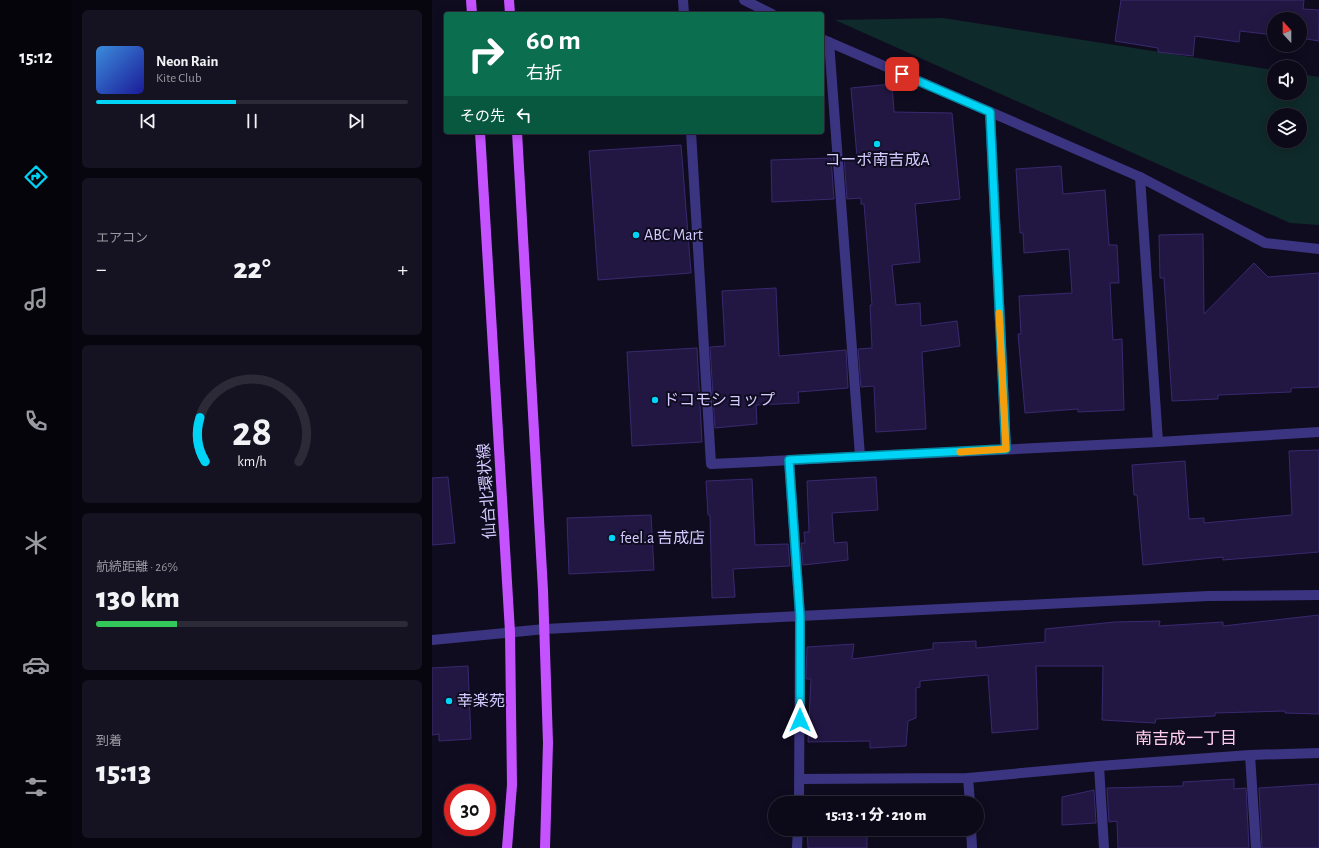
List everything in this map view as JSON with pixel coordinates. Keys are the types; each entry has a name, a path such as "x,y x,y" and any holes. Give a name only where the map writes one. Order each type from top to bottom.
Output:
{"main road":[{"path":"472,0 472,12"},
{"path":"509,0 510,12"},
{"name":"仙台北環状線","path":"480,134 510,632 512,785 507,848"},
{"path":"517,134 544,630 548,743 545,848"}],"street":[{"path":"683,0 684,12"},
{"path":"744,0 768,12"},
{"path":"860,456 825,41 1140,177 1265,243 1319,249"},
{"path":"990,112 1006,449"},
{"path":"691,134 711,464 1158,442 1319,432"},
{"path":"1140,177 1158,442"},
{"path":"789,460 800,616 799,796"},
{"path":"432,640 510,632 800,616 1208,596 1319,595"},
{"path":"800,779 968,778 1099,766 1319,753"},
{"path":"1250,756 1256,848"},
{"path":"1099,766 1104,848"},
{"path":"968,778 969,796"},
{"path":"797,848 798,836"},
{"path":"971,836 972,848"}],"green space":[{"path":"943,18 1267,69 1267,100 1307,100 1307,75 1319,77 1319,225 1290,223 835,20"}],"building":[{"path":"1121,0 1304,0 1303,9 1319,10 1319,41 1307,39 1307,12 1267,12 1267,34 1240,31 1239,42 1195,36 1193,56 1158,52 1158,48 1115,41"},
{"path":"892,84 894,112 952,113 960,199 915,204 920,262 892,265 896,305 920,303 921,326 957,321 960,346 922,352 926,429 876,432 874,386 861,387 858,349 872,348 870,305 872,305 864,204 861,204 861,198 847,199 844,157 857,157 851,88"},
{"path":"681,145 691,273 598,280 589,151"},
{"path":"831,158 834,199 772,202 771,160"},
{"path":"1061,166 1063,194 1105,190 1109,245 1117,245 1119,283 1110,283 1113,340 1122,339 1124,410 1078,412 1078,409 1025,413 1018,334 1021,334 1019,296 1072,293 1069,249 1024,253 1023,233 1020,233 1016,169"},
{"path":"1203,234 1204,314 1254,263 1268,277 1319,273 1319,387 1291,388 1291,392 1218,395 1218,399 1172,401 1164,278 1160,278 1159,235"},
{"path":"776,288 779,356 846,350 848,388 798,392 799,403 756,405 757,424 715,428 710,347 725,346 722,291"},
{"path":"697,348 702,442 632,446 627,352"},
{"path":"1319,450 1319,552 1223,560 1223,557 1143,565 1137,495 1134,495 1132,465 1185,461 1189,519 1204,518 1204,523 1292,515 1289,451"},
{"path":"448,477 455,543 432,545 432,478"},
{"path":"876,477 878,510 832,513 834,543 847,542 848,560 803,565 801,543 805,543 804,532 809,532 807,481"},
{"path":"752,479 755,545 788,544 790,566 733,569 735,597 712,598 710,515 708,515 706,481"},
{"path":"651,515 654,570 569,574 567,518"},
{"path":"1319,615 1319,714 1285,713 1285,711 1215,713 1215,716 1156,719 1155,723 1102,720 1103,666 1036,666 1038,729 992,733 988,675 920,681 920,687 916,688 916,718 908,721 906,746 870,748 870,741 808,742 811,679 806,679 807,647 854,644 852,659 933,649 933,643 976,641 976,648 1045,642 1045,629 1115,622 1160,621 1159,626 1223,622 1223,626"},
{"path":"468,666 471,739 439,741 439,734 432,735 432,668"},
{"path":"1234,779 1234,789 1246,788 1249,848 1118,848 1117,821 1109,822 1107,788 1183,786 1183,782"},
{"path":"1319,784 1319,848 1262,848 1259,788"},
{"path":"1094,790 1096,823 1062,825 1062,797"},
{"path":"807,836 867,836 867,848 808,848"}],"slow traffic":[{"path":"960,452 1006,449 999,313"}],"place":[{"name":"コーポ南吉成A","path":"877,144"},
{"name":"ABC Mart","path":"636,235"},
{"name":"ドコモショップ","path":"655,400"},
{"name":"feel.a 吉成店","path":"612,538"},
{"name":"幸楽苑","path":"449,701"}],"district":[{"name":"南吉成一丁目","path":"1186,738"}],"route":[{"path":"800,720 800,616 789,460 1006,449 990,112 902,74"}]}
